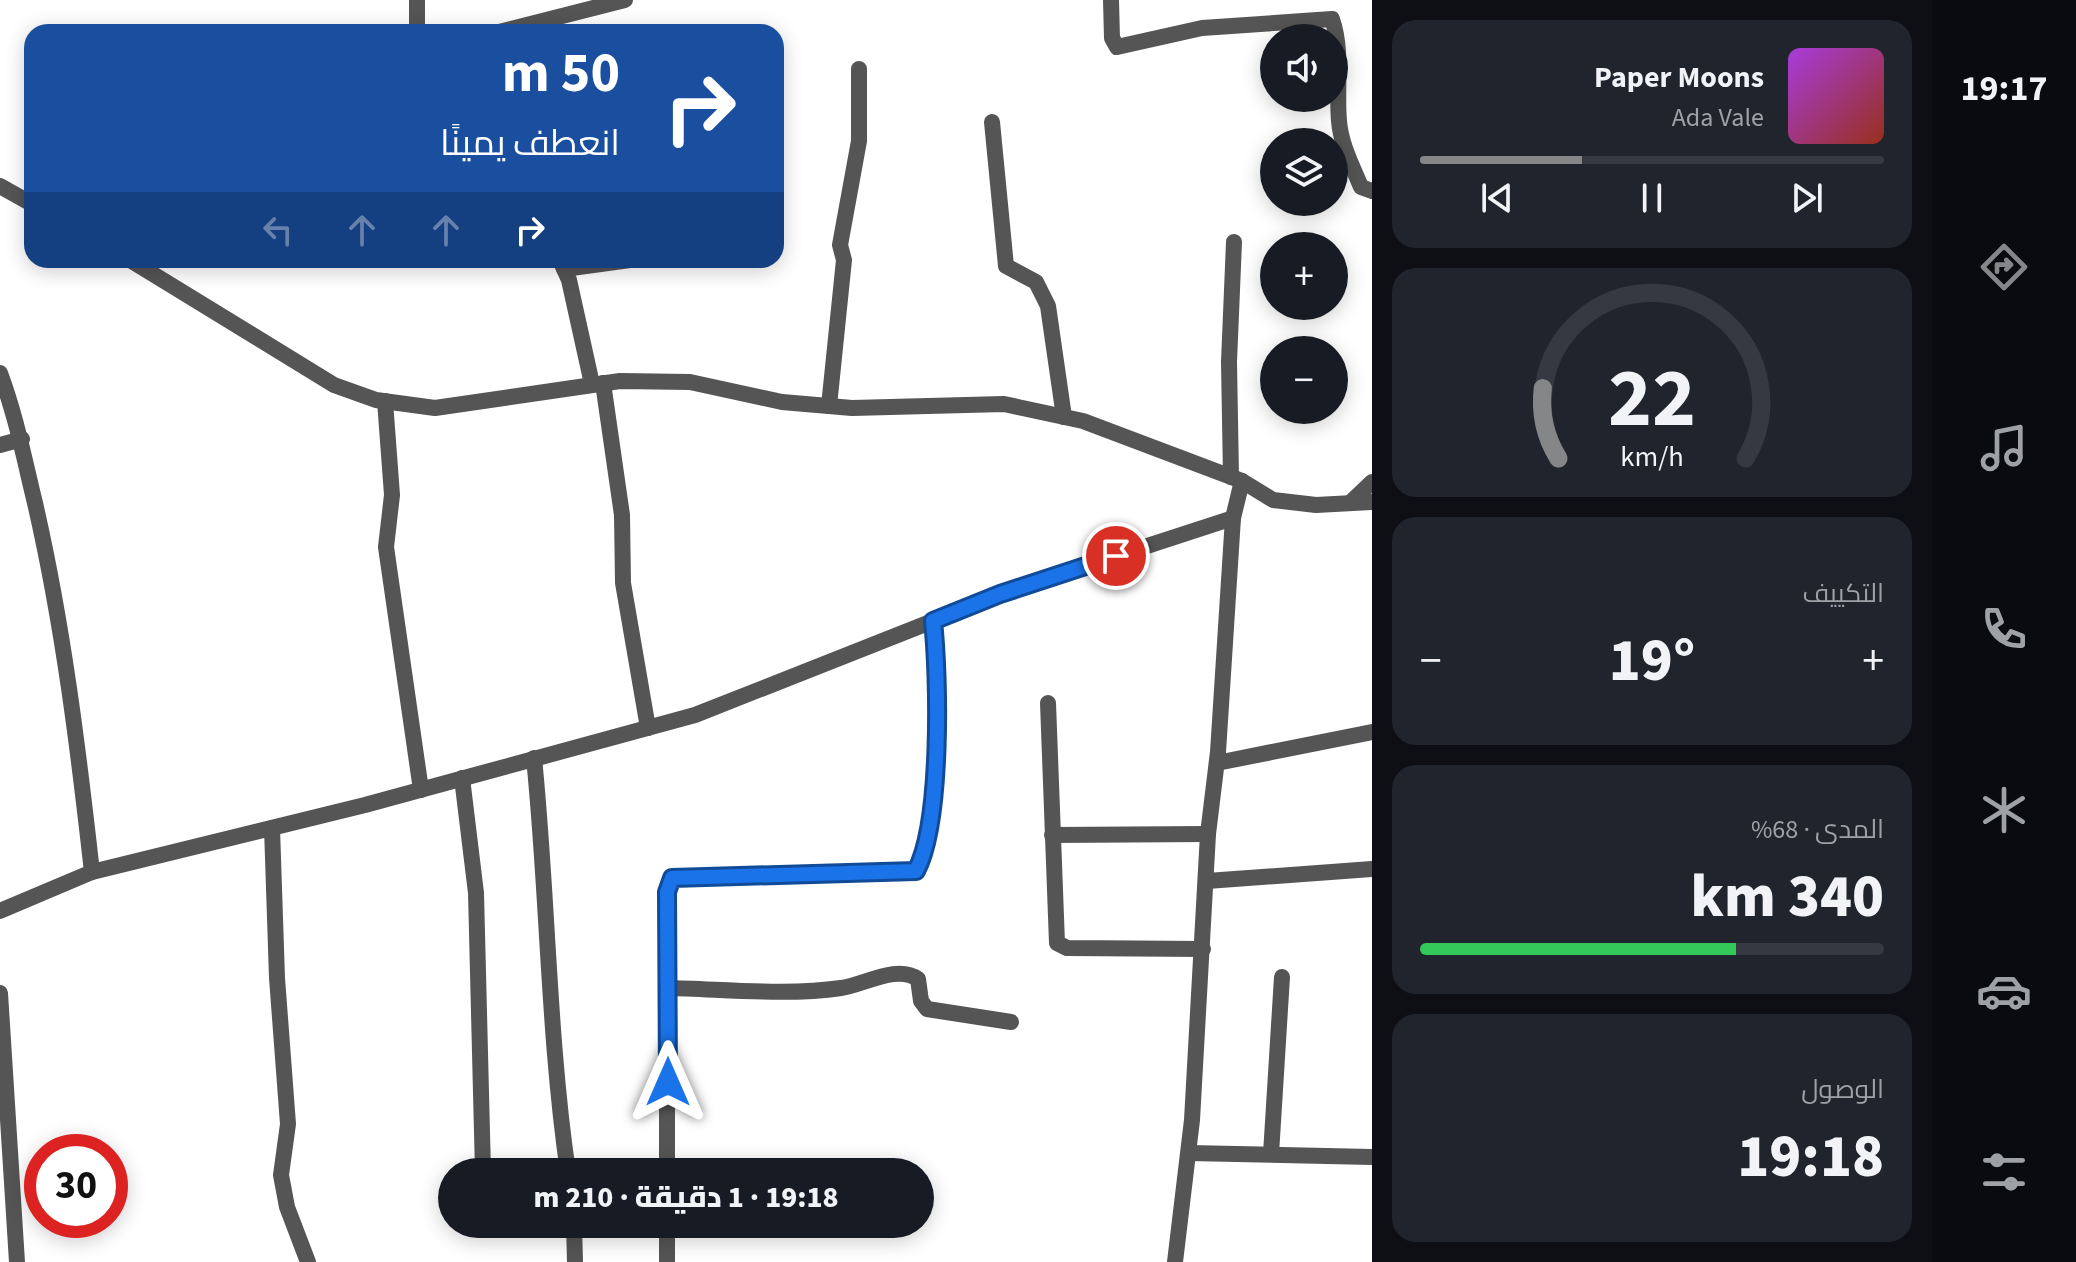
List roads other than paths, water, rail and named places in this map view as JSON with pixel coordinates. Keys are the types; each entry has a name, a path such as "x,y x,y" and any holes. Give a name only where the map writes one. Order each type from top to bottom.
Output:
{"street":[{"path":"417,0 417,24"},
{"path":"530,24 625,0"},
{"path":"1111,0 1110,24 1117,47 1202,28 1332,19 1338,52 1339,123 1344,150 1361,187 1372,191"},
{"path":"829,406 844,260 840,245 859,141 859,69"},
{"path":"992,122 1006,266 1036,282 1048,306 1064,417"},
{"path":"0,186 24,200"},
{"path":"1175,1262 1189,1153 1208,834 1217,763 1237,479 1229,362 1234,242"},
{"path":"143,268 334,385 385,401 435,408 598,383 690,382 782,402 829,406 1004,404 1064,417 1237,479 1273,500 1296,505 1372,502"},
{"path":"563,268 598,383 622,515 623,583 648,728"},
{"path":"0,373 22,439 63,640 92,872"},
{"path":"385,401 392,495 386,547 421,790"},
{"path":"0,445 22,439"},
{"path":"1352,501 1372,482"},
{"path":"0,911 92,872 421,790 695,715 1000,594 1233,518"},
{"path":"667,1158 667,892 672,878 916,871 925,844 937,746 933,621"},
{"path":"1048,703 1054,931 1063,947 1203,949"},
{"path":"1217,763 1372,732"},
{"path":"534,758 545,874 557,1082 566,1158"},
{"path":"462,778 476,893 483,1158"},
{"path":"272,828 277,978 288,1124 281,1175 287,1207 308,1262"},
{"path":"1052,835 1208,834"},
{"path":"1207,881 1372,869"},
{"path":"667,988 831,990 861,985 888,975 909,974 918,979 921,1001 927,1009 1011,1022"},
{"path":"1271,1154 1282,977"},
{"path":"0,993 17,1262"},
{"path":"1189,1153 1372,1157"},
{"path":"574,1238 575,1262"},
{"path":"667,1238 667,1262"}]}
